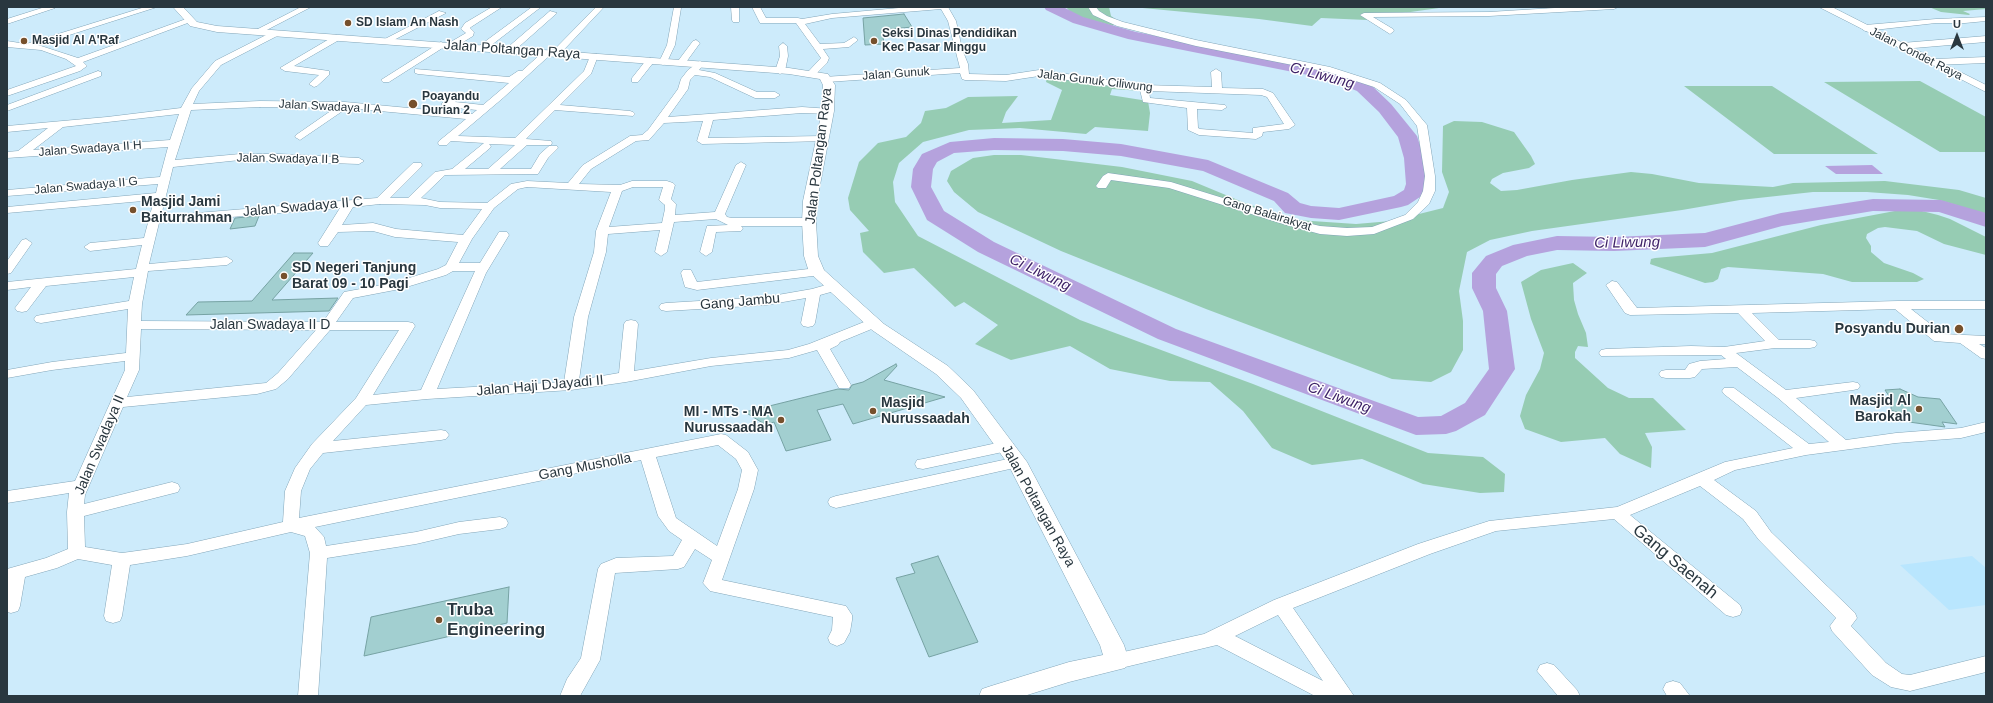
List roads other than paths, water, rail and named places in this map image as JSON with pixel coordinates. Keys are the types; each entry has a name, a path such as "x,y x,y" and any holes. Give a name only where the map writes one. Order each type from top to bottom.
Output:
{"street":[{"path":"7,22 51,8 49,7"},
{"path":"7,52 153,7"},
{"path":"77,61 189,21 178,7"},
{"path":"256,32 307,7"},
{"path":"386,80 446,45 470,34 470,32 465,29 468,25 498,7"},
{"path":"482,48 537,7"},
{"path":"412,201 441,173 456,171 534,172 550,145 455,139 486,108 600,7"},
{"path":"663,62 671,45 676,7 688,7"},
{"path":"735,7 736,20"},
{"path":"756,7 763,22 798,21 832,16 938,7"},
{"path":"829,7 832,16"},
{"path":"944,7 952,21 965,70"},
{"name":"Gang Balairakyat","path":"1092,7 1100,16 1120,24 1196,43 1330,70 1377,85 1403,102 1422,125 1430,176 1429,190 1423,204 1409,217 1374,230 1347,232 1320,230 1287,222 1171,185 1108,176 1102,186"},
{"path":"1390,31 1364,15 1489,14 1614,7"},
{"name":"Jalan Condet Raya","path":"1824,7 1986,89"},
{"path":"1986,12 1976,14 1986,19"},
{"path":"385,41 442,13"},
{"path":"516,50 553,13"},
{"path":"1865,28 1936,20 1965,21 1986,19"},
{"name":"Jalan Poltangan Raya","path":"189,21 204,27 274,34 700,64 819,76 830,84 828,110 810,201 809,224 811,256 817,272 876,325 952,379 967,394 1017,462 1112,645 1117,661"},
{"path":"798,21 817,47 824,60 819,76"},
{"name":"Jalan Swadaya II","path":"77,552 75,512 77,495 132,370 134,356 135,304 142,270 174,143 186,108 194,90 218,63 274,34"},
{"path":"516,50 539,36"},
{"path":"314,84 326,72 285,68 336,38"},
{"path":"1902,46 1986,39"},
{"path":"817,47 846,45 854,40"},
{"path":"681,63 696,43"},
{"path":"7,44 42,48 77,61 82,65 80,68 7,93"},
{"path":"780,71 784,53 783,46"},
{"path":"418,71 510,80 515,78 548,53"},
{"path":"493,169 588,72 594,56"},
{"path":"1934,62 1986,60"},
{"path":"635,80 650,61"},
{"path":"572,186 587,167 634,138 646,137 683,89 686,79 691,72 700,64"},
{"path":"944,70 945,81"},
{"name":"Jalan Gunuk","path":"819,76 965,70"},
{"name":"Jalan Gunuk Ciliwung","path":"965,70 964,77 967,78 1009,78 1040,73 1144,88 1267,93 1270,95 1289,126 1257,130 1258,135 1256,136 1199,132 1193,130 1192,106"},
{"path":"691,72 712,75 755,95 774,91 790,111"},
{"path":"1216,72 1217,90"},
{"path":"7,108 98,74"},
{"path":"1144,88 1146,100 1148,101 1192,106 1222,107"},
{"path":"455,98 446,104 486,108"},
{"name":"Jalan Swadaya II A","path":"7,128 60,124 186,108 260,104 345,105 475,119"},
{"path":"300,137 345,105"},
{"path":"554,107 630,114"},
{"path":"660,120 790,111 828,110"},
{"path":"709,117 702,141 822,140"},
{"path":"456,171 486,147 444,143 475,119"},
{"path":"21,154 60,124"},
{"path":"7,137 18,128"},
{"name":"Jalan Swadaya II H","path":"7,155 174,143"},
{"name":"Jalan Swadaya II B","path":"169,164 240,157 280,157 359,161"},
{"path":"380,201 417,165"},
{"path":"719,215 741,165"},
{"name":"Jalan Swadaya II G","path":"7,193 165,180"},
{"path":"118,403 257,389 271,386 283,376 328,324 351,294 395,286 442,272 450,267 466,239 490,206 517,185 534,183 602,189 618,188 632,184 669,185 665,200 670,204 662,252"},
{"path":"571,386 581,317 600,252 602,231 618,188"},
{"path":"7,210 161,196"},
{"name":"Jalan Swadaya II C","path":"155,220 380,201 412,201 440,205 490,206"},
{"path":"324,242 334,229 349,203"},
{"path":"719,215 723,219 731,222 809,224"},
{"path":"602,231 719,215"},
{"path":"706,252 709,232 716,228 809,224"},
{"path":"334,229 373,226 395,233 466,239"},
{"path":"427,394 458,320 480,273 503,235"},
{"path":"90,247 149,241"},
{"path":"7,270 26,243"},
{"path":"7,286 227,261"},
{"path":"450,267 485,267"},
{"path":"687,273 690,284 697,286 817,272"},
{"path":"22,308 42,282"},
{"path":"1612,285 1631,311 1898,305 1986,305"},
{"name":"Gang Jambu","path":"666,307 766,301 814,293 833,287"},
{"path":"808,323 814,293"},
{"path":"41,319 135,304"},
{"path":"1898,305 1936,337 1965,340 1986,340"},
{"path":"1741,309 1775,344"},
{"name":"Jalan Swadaya II D","path":"134,325 328,324 408,326 362,400"},
{"path":"626,378 631,324"},
{"path":"844,385 822,347 828,343 876,325"},
{"name":"Jalan Haji DJayadi II","path":"362,400 427,394 571,386 626,378 711,362 789,354 814,347 876,325"},
{"path":"1965,340 1986,355"},
{"path":"1606,353 1691,350 1724,351 1775,344 1810,344"},
{"path":"1724,351 1783,395 1843,445"},
{"path":"7,374 52,366 134,356"},
{"path":"1666,374 1690,374 1694,367 1700,365 1740,363"},
{"path":"1783,395 1853,386"},
{"path":"1728,391 1806,450"},
{"path":"291,526 293,491 303,468 318,448 362,400"},
{"path":"991,696 1069,672 1167,651 1219,637 1281,605 1424,549 1496,525 1617,513 1633,508 1731,466 1806,450 1896,438 1961,433 1986,427"},
{"path":"318,448 441,435"},
{"name":"Gang Musholla","path":"291,526 721,439 742,456 750,470 746,489 712,581 716,586 840,610 843,615 843,620 841,632 837,638"},
{"path":"923,464 1006,446"},
{"path":"647,454 666,516 675,527 721,557"},
{"path":"836,502 1017,462"},
{"path":"1701,478 1750,515 1752,520 1765,536 1848,618 1839,626 1879,668 1898,681 1910,684 1986,664"},
{"path":"7,497 81,486"},
{"path":"75,512 172,488"},
{"name":"Gang Saenah","path":"1617,513 1733,610"},
{"path":"319,553 416,538 459,528 500,523"},
{"path":"11,606 12,575 51,563 77,552 122,560 187,550 291,526 311,532 315,537 319,553 308,696"},
{"path":"570,696 574,685 590,660 607,569 616,565 678,562 692,539"},
{"path":"113,616 122,560"},
{"path":"1281,605 1344,696"},
{"path":"1219,637 1333,696"},
{"path":"1547,671 1570,696"}],"waterway":[{"name":"Ci Liwung","path":"1051,7 1078,20 1134,36 1333,75 1363,87 1385,108 1407,136 1414,158 1416,184 1413,193 1401,201 1339,214 1311,212 1293,208 1281,197 1208,166 1121,150 1063,145 994,144 950,148 929,158 923,169 921,187 935,215 986,247 1167,334 1416,426 1446,425 1475,409 1502,369 1495,311 1484,288 1484,273 1494,261 1521,250 1557,243 1614,244 1705,240 1781,220 1873,205 1941,206 1986,220"}],"place":[{"name":"SD Islam An Nash","path":"348,23"},
{"name":"Masjid Al A'Raf","path":"24,41"},
{"name":"Seksi Dinas Pendidikan Kec Pasar Minggu","path":"874,41"},
{"name":"Poayandu Durian 2","path":"413,104"},
{"name":"Masjid Jami Baiturrahman","path":"133,210"},
{"name":"SD Negeri Tanjung Barat 09 - 10 Pagi","path":"284,276"},
{"name":"Posyandu Durian","path":"1959,329"},
{"name":"Masjid Al Barokah","path":"1919,409"},
{"name":"Masjid Nurussaadah","path":"873,411"},
{"name":"MI - MTs - MA Nurussaadah","path":"781,420"},
{"name":"Truba Engineering","path":"439,620"}]}
